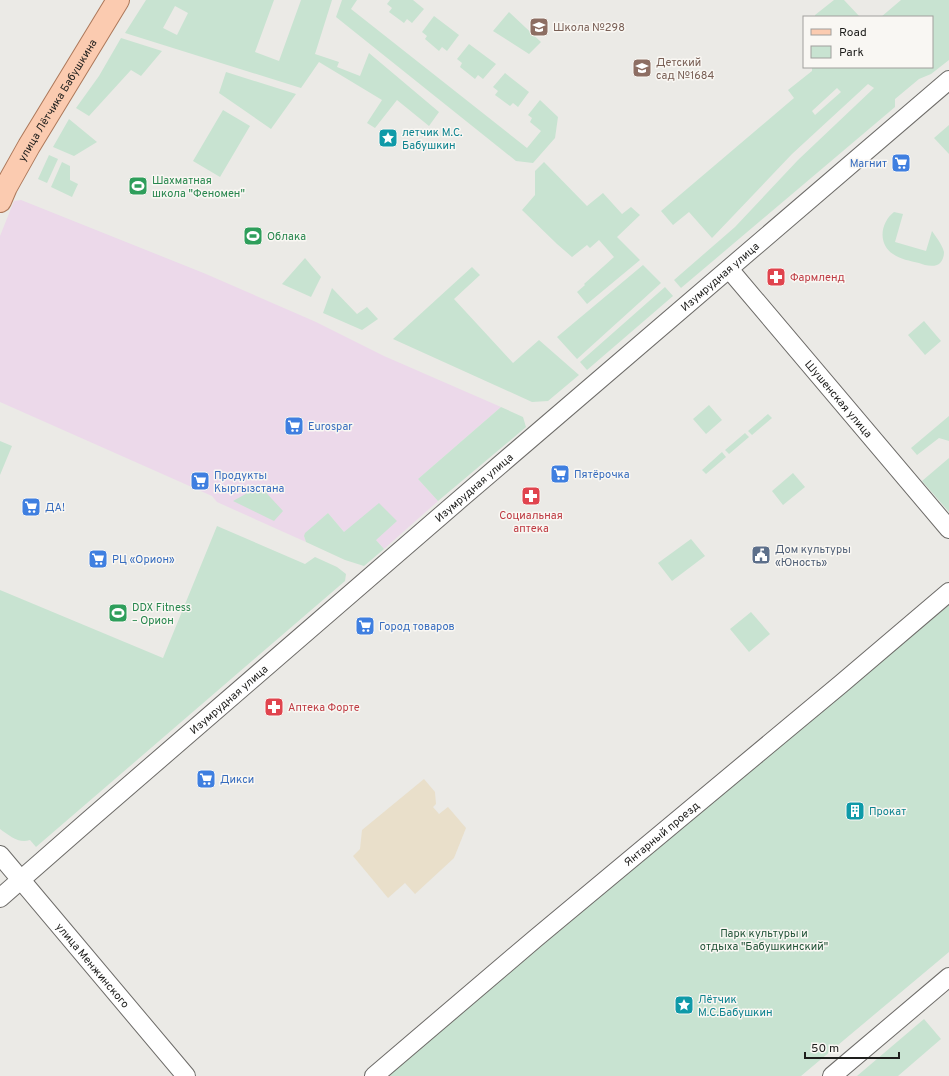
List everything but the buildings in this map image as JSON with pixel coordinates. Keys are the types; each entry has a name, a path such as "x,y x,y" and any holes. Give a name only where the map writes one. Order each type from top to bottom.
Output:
{"main road":[{"name":"улица Лётчика Бабушкина","path":"0,201 6,187 29,146 118,0"}],"street":[{"name":"Изумрудная улица","path":"0,898 949,80"},
{"name":"Шушенская улица","path":"729,269 949,529"},
{"name":"Янтарный проезд","path":"374,1076 536,938 949,592"},
{"name":"улица Менжинского","path":"0,855 186,1076"},
{"path":"832,1076 949,977"}],"shaded area":[{"path":"21,200 206,274 316,322 384,356 501,407 418,479 438,501 384,549 376,540 344,532 328,513 304,536 306,542 217,502 212,496 0,402 0,236 14,201"},
{"path":"424,779 435,792 436,804 433,807 439,814 448,807 466,828 454,858 415,894 405,883 388,898 353,856 360,849 362,830"}],"green space":[{"path":"146,0 274,0 255,52 279,61 301,0 332,0 315,54 339,62 337,67 360,76 369,53 439,112 429,126 397,100 375,128 367,123 382,100 319,62 301,88 125,33","holes":["175,6 188,13 177,35 163,28"]},
{"path":"342,0 357,0 351,9 527,148 541,131 530,122 532,118 528,115 540,100 558,117 555,138 533,163 516,161 336,17"},
{"path":"390,0 413,0 424,9 412,23 407,19 404,23 389,12 392,8 387,4"},
{"path":"834,0 844,0 859,16 815,16"},
{"path":"901,0 949,0 949,60 931,74 919,79 895,99 895,107 681,288 674,280 735,227 798,160 874,88 868,84 792,154 712,238 689,212 673,225 661,211 794,98 788,90 812,71 812,68 933,68 933,16 882,16","holes":["837,88 841,92 815,115 812,111"]},
{"path":"509,12 541,42 529,54 493,31"},
{"path":"434,16 459,35 447,51 442,47 439,51 425,39 427,36 422,32"},
{"path":"121,38 162,51 141,76 131,70 89,116 76,108 99,76"},
{"path":"469,44 496,64 483,79 478,75 475,79 460,67 462,63 457,59"},
{"path":"226,72 296,94 271,129 219,93"},
{"path":"505,73 529,92 518,107 513,103 510,106 495,95 498,91 493,87"},
{"path":"223,110 250,126 220,177 193,161"},
{"path":"69,119 97,142 74,156 53,147"},
{"path":"949,125 949,154 934,138"},
{"path":"49,155 58,159 47,183 38,179"},
{"path":"62,162 70,166 70,180 78,184 72,197 51,187"},
{"path":"544,162 587,206 603,193 622,214 631,207 640,215 617,237 640,260 587,304 577,292 614,257 599,240 590,248 587,245 572,257 522,210 535,195 535,171"},
{"path":"894,212 903,214 895,242 926,251 932,231 944,252 940,263 935,266 930,266 905,260 893,254 888,249 883,239 883,233 886,221"},
{"path":"305,258 321,277 311,297 282,284"},
{"path":"643,265 661,283 577,359 557,337"},
{"path":"472,267 480,275 454,299 513,363 539,340 579,375 548,401 532,402 393,339"},
{"path":"665,287 673,296 587,370 580,362"},
{"path":"332,288 357,314 367,307 378,319 362,330 323,313"},
{"path":"924,321 941,341 925,355 908,335"},
{"path":"709,405 722,420 706,434 693,419"},
{"path":"501,407 523,417 526,427 438,501 418,479"},
{"path":"768,414 772,418 752,435 748,431"},
{"path":"949,416 949,441 939,438 917,455 911,448"},
{"path":"745,433 749,437 729,454 725,450"},
{"path":"0,441 12,446 0,475"},
{"path":"722,452 726,457 706,474 702,470"},
{"path":"949,458 949,512 922,481"},
{"path":"793,473 805,487 783,505 772,491"},
{"path":"260,486 283,511 274,521 233,501"},
{"path":"379,503 397,521 376,540 384,549 364,566 345,560 306,542 304,536 305,533 328,513 344,532"},
{"path":"217,526 305,564 315,557 337,567 346,574 345,581 36,847 30,840 18,840 7,834 0,829 0,590 163,658"},
{"path":"691,539 705,556 672,581 658,563"},
{"name":"Парк культуры и отдыха \"Бабушкинский\"","path":"949,605 949,952 801,1076 386,1076"},
{"path":"751,612 770,634 749,652 730,629"},
{"path":"924,1019 941,1039 898,1076 857,1076"}],"place":[{"name":"Школа №298","path":"539,27"},
{"name":"Детский сад №1684","path":"642,68"},
{"name":"летчик М.С. Бабушкин","path":"388,138"},
{"name":"Магнит","path":"901,163"},
{"name":"Шахматная школа \"Феномен\"","path":"138,186"},
{"name":"Облака","path":"253,236"},
{"name":"Фармленд","path":"776,277"},
{"name":"Eurospar","path":"294,426"},
{"name":"Пятёрочка","path":"560,474"},
{"name":"Продукты Кыргызстана","path":"200,481"},
{"name":"Социальная аптека","path":"531,496"},
{"name":"ДА!","path":"31,507"},
{"name":"Дом культуры «Юность»","path":"761,555"},
{"name":"РЦ «Орион»","path":"98,559"},
{"name":"DDX Fitness – Орион","path":"118,613"},
{"name":"Город товаров","path":"365,626"},
{"name":"Аптека Форте","path":"274,707"},
{"name":"Дикси","path":"206,779"},
{"name":"Прокат","path":"855,811"},
{"name":"Лётчик М.С.Бабушкин","path":"684,1005"}]}
